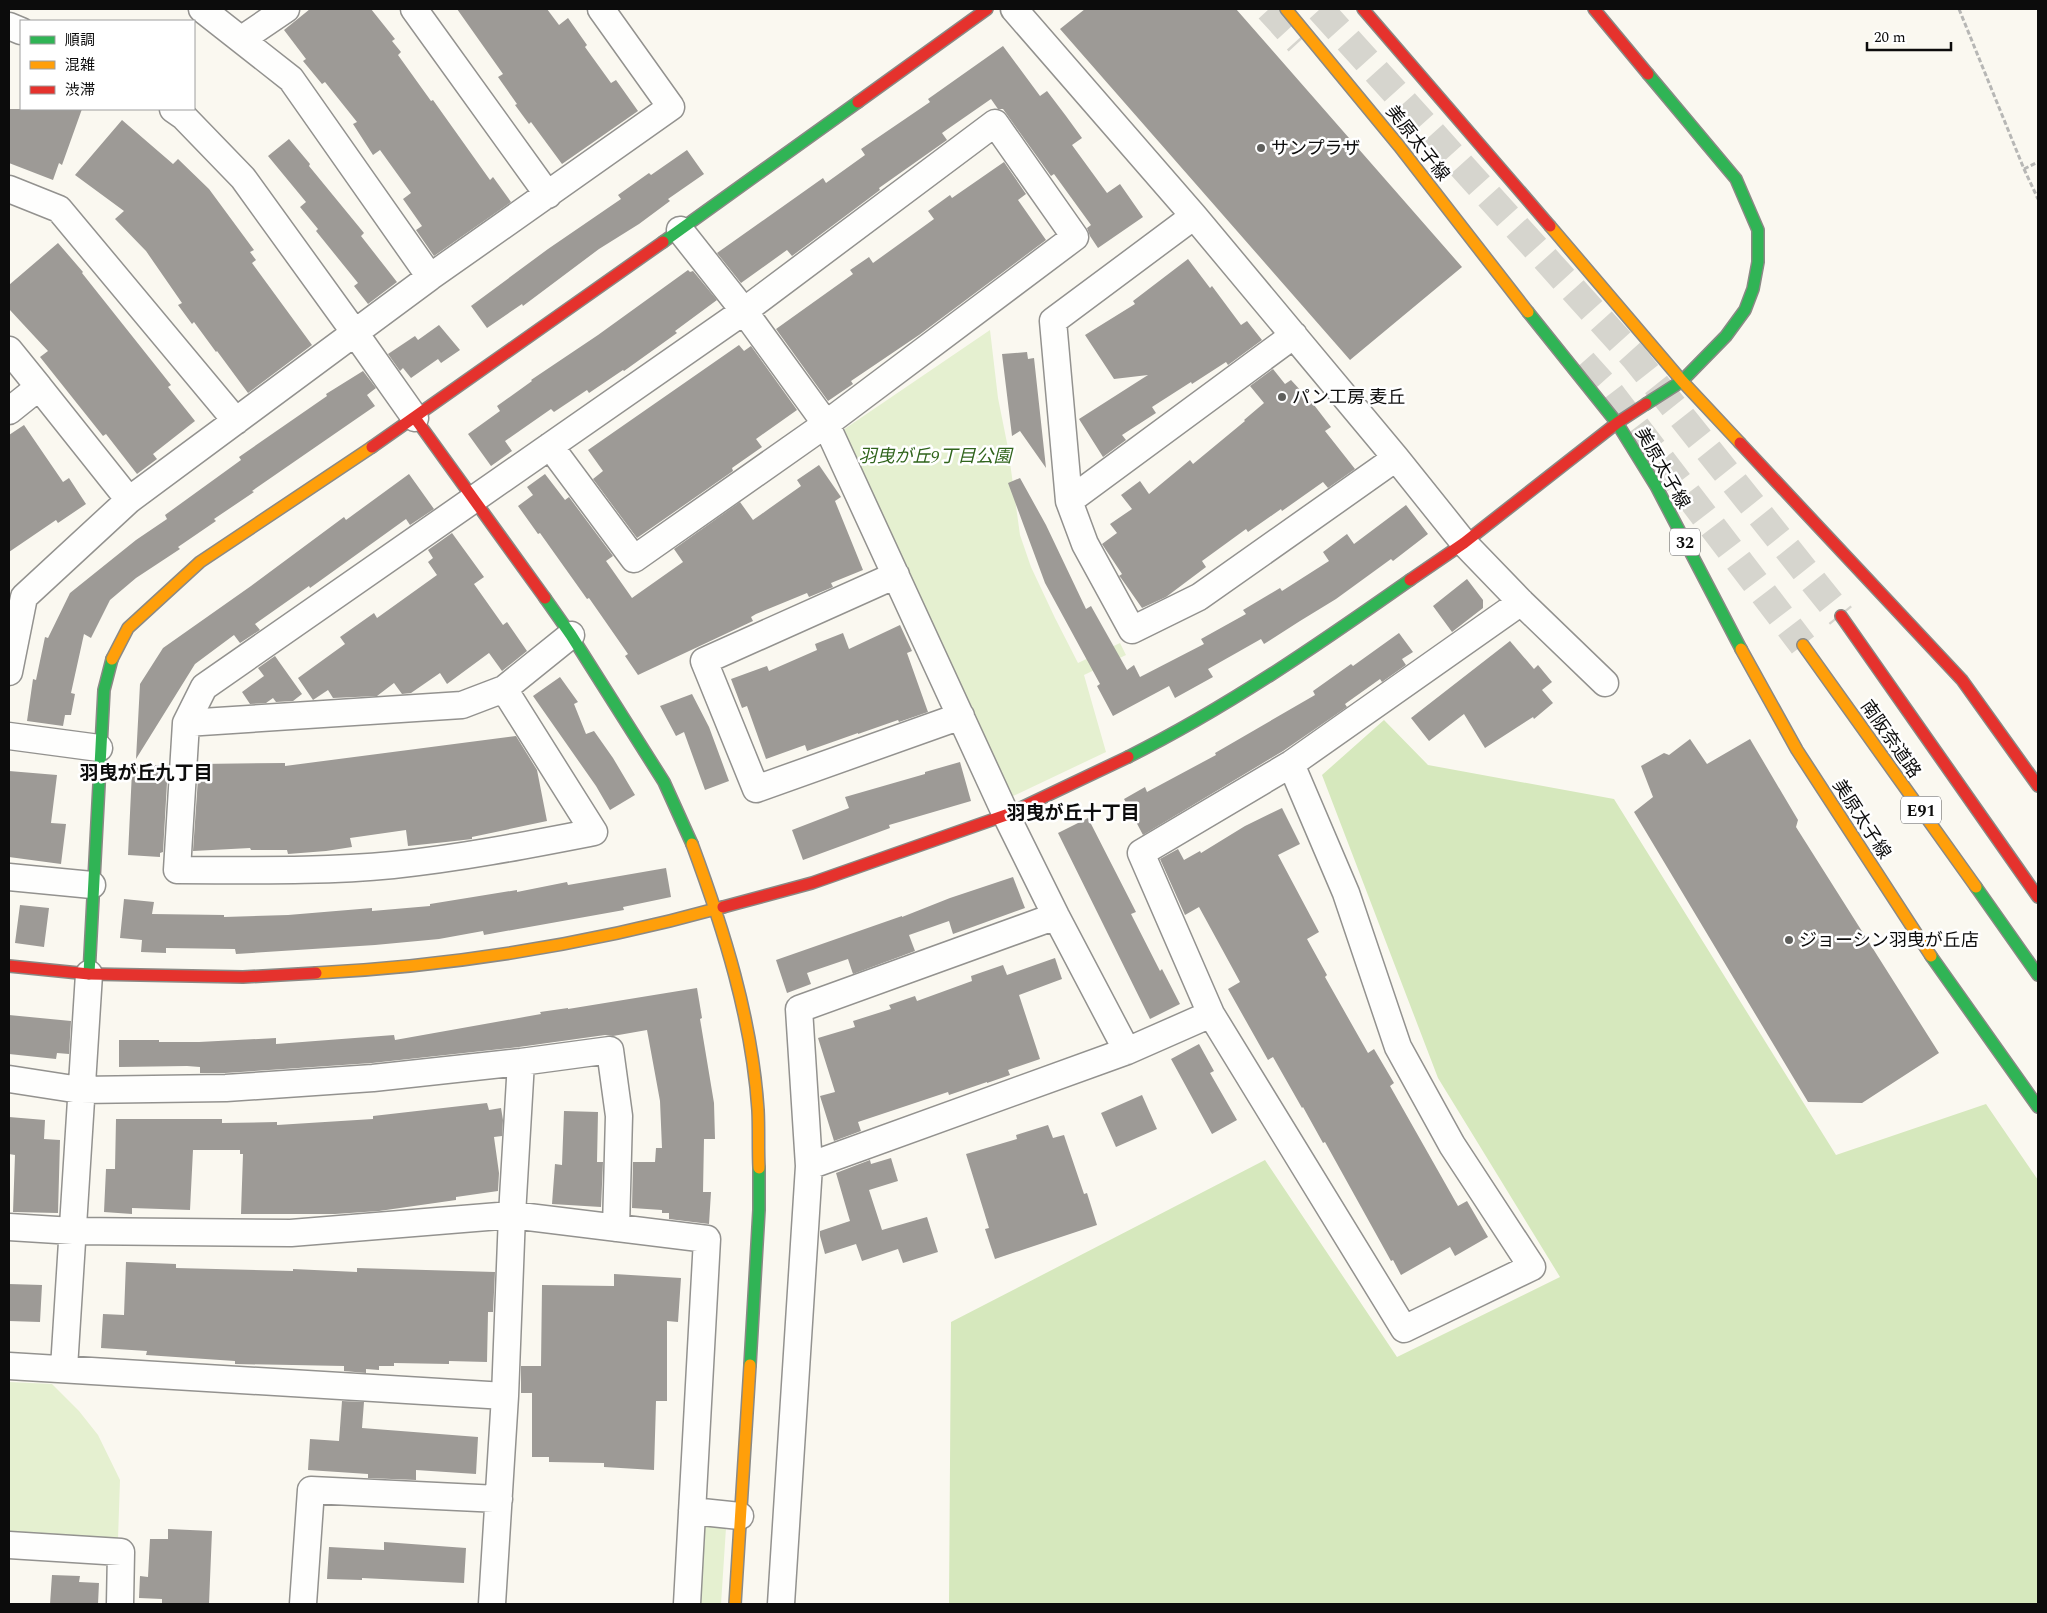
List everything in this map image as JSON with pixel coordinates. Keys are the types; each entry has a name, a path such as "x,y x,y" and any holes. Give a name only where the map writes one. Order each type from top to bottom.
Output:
{"main road":[{"path":"89,974 92,885 104,690 112,659 128,628 200,562 415,418 987,9"},
{"name":"美原太子線","path":"1286,9 1399,146 1475,246 1617,423 1656,486 1709,590 1797,750 1914,932 2038,1107"},
{"path":"1363,9 1408,58 1682,381 1962,680 2038,786"},
{"path":"9,966 89,974 243,977 338,972 455,960 540,948 646,928 812,883 1006,814 1130,756 1210,712 1291,663 1464,543 1617,423 1682,381 1726,336 1745,310 1753,289 1758,262 1758,230 1736,179 1594,9"},
{"path":"415,418 571,635 664,782 686,828 717,910 734,970 748,1033 758,1110 759,1210 735,1604"},
{"name":"南阪奈道路","path":"1841,616 2038,897"},
{"name":"南阪奈道路","path":"1803,645 2038,975"}],"street":[{"path":"202,9 291,79 430,277"},
{"path":"242,39 286,9"},
{"path":"414,9 548,195"},
{"path":"9,672 16,596 129,500 430,277 671,107 601,9"},
{"path":"1014,9 1194,216 1396,458 1464,543 1521,602 1605,683"},
{"path":"174,110 183,116 243,178 415,418"},
{"path":"504,690 594,832 488,853 392,865 275,870 177,870 186,723 204,687 474,500 550,446 744,311 995,123 1075,237 826,424 634,559 550,446"},
{"path":"9,189 59,209 236,421"},
{"path":"1194,216 1052,321 1069,501 1084,544 1132,630 1199,597 1396,458"},
{"path":"680,230 744,311 826,424 1006,814 1056,916 1127,1051"},
{"path":"1069,501 1294,336"},
{"path":"9,350 129,500"},
{"path":"9,411 39,387"},
{"path":"896,575 704,661 756,789 961,716"},
{"path":"1291,764 1346,893 1398,1047 1452,1145 1532,1267 1404,1329 1211,1014 1141,853 1291,764 1521,602"},
{"path":"186,723 462,705 504,690 571,635"},
{"path":"9,736 100,748"},
{"path":"9,877 92,885"},
{"path":"781,1604 809,1166 799,1009 1056,916"},
{"path":"64,1368 80,1090 89,974"},
{"path":"809,1166 1127,1051 1211,1014"},
{"path":"9,1079 80,1090 226,1088 373,1078 610,1050 619,1116 616,1228"},
{"path":"492,1604 505,1396 512,1215 521,1062"},
{"path":"9,1227 73,1231 291,1233 512,1215 707,1239 687,1604"},
{"path":"9,1366 505,1396"},
{"path":"303,1604 311,1490 499,1498"},
{"path":"692,1511 740,1516"},
{"path":"9,1545 121,1552 120,1604"}],"path":[{"path":"1959,9 2038,199"},
{"path":"2024,169 2038,162"}],"green space":[{"name":"羽曳が丘9丁目公園","path":"990,330 998,398 1008,448 1020,535 1031,567 1078,663 1120,643 1126,655 1084,675 1106,752 1011,797 843,430"},
{"path":"1384,720 1428,765 1614,799 1836,1155 1986,1104 2038,1180 2038,1604 949,1604 951,1322 1265,1160 1397,1357 1560,1277 1438,1078 1322,775"},
{"path":"9,1382 52,1384 79,1411 98,1435 120,1480 118,1539 9,1532"},
{"path":"712,1520 726,1528 721,1604 696,1604 701,1528"}],"building":[{"path":"310,9 371,9 395,39 392,41 401,52 398,55 431,101 433,100 490,180 493,177 511,202 434,256 416,230 422,226 403,199 411,193 380,150 373,155 353,124 357,122 325,82 322,84 303,61 306,59 284,30"},
{"path":"457,9 547,9 559,25 568,18 587,45 585,47 611,83 616,80 638,111 562,164 531,122 529,124 515,105 517,104 498,77 503,74"},
{"name":"サンプラザ","path":"1085,9 1236,9 1462,267 1350,360 1060,29"},
{"path":"1003,46 1040,96 1047,91 1082,138 1072,145 1107,193 1120,184 1143,217 1098,248 1087,228 1091,225 1054,174 1051,176 1003,109 998,109 991,99 942,133 947,140 879,188 880,190 792,256 787,250 741,283 717,253 823,178 826,183 865,155 861,149 930,102 928,99"},
{"path":"9,109 82,110 62,165 59,163 53,180 9,163"},
{"path":"122,120 173,164 178,159 209,189 254,250 250,252 256,260 252,263 312,345 248,393 194,322 192,324 178,305 182,303 146,251 115,219 124,211 75,175"},
{"path":"289,139 364,233 361,236 397,282 368,304 354,286 358,283 316,231 318,229 300,207 306,202 268,156"},
{"path":"687,150 704,174 668,199 670,201 639,224 599,249 523,306 522,304 487,328 471,306 548,249 621,199 618,195"},
{"path":"1004,162 1026,194 1018,200 1046,240 919,335 851,381 853,384 828,401 776,329 853,274 850,270 869,257 873,263 934,219 928,211 950,195 952,198"},
{"path":"58,243 83,272 171,385 168,387 195,421 153,454 157,459 137,474 106,434 103,436 40,357 48,351 9,309 9,285"},
{"path":"1188,259 1210,288 1212,286 1241,325 1247,321 1262,340 1228,365 1226,362 1152,407 1156,413 1122,435 1126,440 1103,457 1079,419 1148,375 1114,379 1085,335 1135,304 1133,301"},
{"path":"688,270 690,272 693,271 717,300 675,331 677,333 624,371 589,393 587,390 554,412 551,409 505,441 512,451 491,466 468,434 500,411 497,406 531,380 598,335"},
{"path":"439,325 460,350 441,363 438,359 411,378 403,368 400,371 388,354 415,336 418,340"},
{"path":"739,345 744,351 751,346 797,410 756,439 762,447 732,468 733,471 637,538 593,479 603,471 588,450"},
{"path":"1027,352 1028,359 1034,358 1046,468 1020,431 1012,436 1002,354"},
{"path":"1273,369 1285,384 1291,380 1314,405 1331,427 1325,431 1355,469 1328,488 1323,482 1248,532 1246,529 1202,561 1206,567 1166,597 1142,608 1119,576 1122,574 1102,544 1117,533 1110,524 1132,509 1121,495 1140,481 1149,494 1190,460 1193,464 1245,421 1264,403 1250,386"},
{"path":"363,371 376,388 367,395 375,406 252,491 254,492 214,519 216,521 178,547 180,549 136,578 110,600 91,638 84,634 71,693 75,694 71,715 65,715 63,726 27,721 33,679 36,680 45,637 48,638 70,593 136,540 167,519 165,515 241,460 239,457 327,396 326,394"},
{"path":"24,425 63,482 69,478 86,504 58,523 56,520 9,552 9,435"},
{"path":"819,465 841,497 835,501 863,570 831,583 833,587 809,597 807,593 756,614 751,617 753,621 638,675 625,656 628,654 589,598 587,599 540,533 538,534 518,506 533,495 527,487 545,474 565,500 569,497 613,556 606,561 632,598 683,562 674,549 740,502 753,520 801,486 797,480"},
{"path":"409,474 434,509 410,525 406,519 310,588 309,586 255,624 260,630 240,643 234,635 195,664 136,759 140,684 163,648 344,517 346,520"},
{"path":"1020,478 1046,525 1086,609 1091,606 1127,670 1134,665 1140,677 1204,644 1201,639 1246,614 1243,610 1280,588 1282,591 1329,561 1323,552 1347,534 1354,544 1406,505 1428,534 1393,561 1391,559 1336,599 1264,644 1261,639 1208,669 1213,677 1175,698 1169,686 1113,716 1097,686 1100,684 1045,583 1008,483"},
{"path":"452,533 484,577 474,584 503,625 507,622 527,651 502,671 489,653 447,684 440,673 411,693 402,694 394,683 377,696 333,698 328,690 313,700 298,678 345,644 340,637 374,613 377,618 437,575 428,562 433,558 428,550"},
{"path":"1467,579 1483,600 1483,608 1452,632 1433,606"},
{"path":"900,625 912,651 907,653 928,712 899,722 898,720 807,751 805,745 766,759 747,706 742,708 731,679 767,666 769,671 817,650 815,644 843,633 849,649"},
{"path":"1399,633 1413,652 1402,659 1406,665 1382,682 1380,679 1345,704 1347,707 1283,751 1143,835 1124,799 1145,787 1147,792 1216,755 1215,753 1315,695 1313,691 1351,664 1353,666"},
{"path":"1510,641 1534,669 1538,665 1552,682 1542,690 1553,703 1534,719 1533,717 1485,748 1464,714 1429,741 1411,718"},
{"path":"275,656 302,694 293,701 276,702 273,698 266,703 250,704 242,692 264,676 258,668"},
{"path":"560,677 578,702 574,704 586,734 594,731 635,795 610,810 596,786 533,696"},
{"path":"692,694 709,727 729,781 705,790 684,732 676,736 660,706"},
{"path":"516,736 537,770 547,821 472,837 472,839 408,846 406,830 350,838 352,847 326,851 288,854 287,850 251,850 250,848 193,851 199,764 285,763 285,766"},
{"name":"ジョーシン羽曳が丘店","path":"1690,739 1707,764 1750,739 1798,820 1796,827 1939,1053 1862,1103 1808,1102 1634,812 1653,797 1641,766 1664,753 1669,755"},
{"path":"960,762 971,801 889,825 890,828 803,860 792,830 849,808 845,797"},
{"path":"141,765 168,765 163,852 160,853 160,857 128,855 132,771"},
{"path":"9,771 57,775 51,823 66,824 61,864 9,857"},
{"path":"1282,808 1300,844 1278,855 1319,932 1307,939 1327,975 1325,977 1368,1053 1374,1049 1394,1083 1390,1086 1458,1206 1467,1201 1488,1237 1455,1256 1450,1247 1401,1275 1393,1260 1391,1261 1325,1142 1323,1143 1273,1057 1268,1060 1228,989 1240,982 1199,907 1185,915 1160,859 1178,849 1184,860 1200,851 1201,853 1245,826"},
{"path":"1088,818 1136,912 1131,914 1160,971 1162,969 1180,1004 1150,1019 1058,833"},
{"path":"666,868 671,897 623,907 624,910 484,935 483,931 439,939 375,945 236,954 235,949 166,948 166,953 141,952 142,940 120,938 124,899 154,902 152,914 224,915 224,917 288,915 372,908 372,911 430,906 430,904 467,898 517,890 517,892 567,882 568,885"},
{"path":"1013,877 1025,908 953,934 949,921 909,935 915,951 853,974 848,959 807,973 811,984 787,993 776,960"},
{"path":"20,905 49,908 44,947 15,943"},
{"path":"1055,958 1062,979 1019,995 1040,1059 1008,1070 1010,1075 987,1083 949,1095 948,1092 858,1122 861,1131 834,1141 820,1096 835,1092 818,1038 855,1027 853,1021 891,1009 889,1005 915,996 917,1001 972,981 971,976 1003,965 1007,975"},
{"path":"697,988 702,1018 700,1019 714,1103 715,1139 704,1139 703,1192 711,1192 709,1224 669,1219 669,1213 662,1213 662,1210 632,1208 633,1162 655,1162 656,1148 662,1148 660,1101 647,1030 613,1036 605,1035 519,1047 372,1063 225,1073 200,1073 200,1067 187,1066 119,1067 119,1040 199,1042 276,1038 276,1044 394,1035 395,1040 541,1014 540,1012"},
{"path":"9,1015 71,1021 69,1054 57,1053 56,1059 9,1054"},
{"path":"1199,1044 1214,1071 1210,1073 1237,1120 1212,1134 1171,1059"},
{"path":"1142,1095 1157,1129 1116,1147 1101,1113"},
{"path":"487,1103 489,1110 501,1108 503,1120 502,1136 494,1137 499,1173 498,1191 456,1197 456,1200 379,1211 335,1214 241,1214 243,1154 240,1154 240,1150 193,1150 190,1210 132,1208 132,1214 104,1212 106,1169 115,1169 116,1119 222,1119 222,1123 277,1122 277,1125 373,1119 373,1116"},
{"path":"564,1111 598,1112 597,1162 603,1162 601,1207 552,1204 555,1164 562,1165"},
{"path":"9,1117 45,1120 44,1139 60,1140 58,1213 13,1212 15,1155 9,1154"},
{"path":"1048,1125 1053,1138 1064,1135 1084,1194 1087,1193 1097,1225 995,1259 985,1229 989,1228 966,1154 1017,1139 1016,1135"},
{"path":"891,1158 898,1181 869,1190 882,1230 927,1217 938,1252 903,1263 898,1249 862,1261 856,1244 825,1254 820,1231 850,1221 836,1173 870,1160 871,1164"},
{"path":"126,1262 176,1264 176,1268 293,1271 293,1269 357,1272 357,1268 495,1272 493,1312 488,1312 487,1362 449,1361 449,1364 394,1363 394,1366 379,1366 379,1370 366,1369 366,1373 344,1371 344,1366 235,1364 235,1361 146,1355 147,1351 101,1348 103,1314 124,1315"},
{"path":"614,1274 681,1278 678,1322 667,1321 667,1401 656,1401 654,1470 604,1467 604,1463 549,1462 549,1457 532,1457 532,1393 521,1393 521,1366 541,1366 542,1285 614,1286"},
{"path":"9,1284 42,1285 40,1322 9,1321"},
{"path":"342,1401 364,1402 362,1428 478,1437 476,1474 416,1470 416,1480 368,1478 368,1474 308,1470 310,1439 339,1441"},
{"path":"168,1529 212,1531 209,1604 162,1604 162,1599 139,1598 140,1576 148,1577 150,1539 168,1539"},
{"path":"384,1542 466,1548 464,1583 362,1578 362,1580 327,1579 329,1547 384,1550"},
{"path":"52,1575 80,1576 79,1582 99,1583 98,1604 50,1604"}],"tunnel":[{"path":"1269,9 1299,42"},
{"path":"1320,9 1634,357 1841,616"},
{"path":"1583,362 1608,390 1803,645"}],"traffic: fast":[{"path":"1646,404 1682,381 1726,336 1745,310 1753,289 1758,262 1758,230 1736,179 1648,74"},
{"path":"663,242 858,102"},
{"path":"1528,312 1617,423 1656,486 1741,649"},
{"path":"1128,757 1237,696 1307,651 1410,580"},
{"path":"545,598 571,635 664,782 692,844"},
{"path":"89,974 104,690 112,659"},
{"path":"1976,887 2038,975"},
{"path":"1931,956 2038,1107"},
{"path":"750,1365 759,1210 759,1168"}],"traffic: slow":[{"path":"1286,9 1399,146 1528,312"},
{"path":"1550,226 1682,381 1740,443"},
{"path":"112,659 128,628 200,562 372,447"},
{"path":"1803,645 1976,887"},
{"path":"1741,649 1797,750 1931,956"},
{"path":"692,844 715,909 735,975 750,1042 758,1110 759,1168"},
{"path":"316,973 419,965 521,951 623,932 723,907"},
{"path":"735,1604 750,1365"}],"traffic: jam":[{"path":"858,102 987,9"},
{"path":"1363,9 1550,226"},
{"path":"1594,9 1648,74"},
{"path":"372,447 663,242"},
{"path":"1410,580 1464,543 1617,423 1646,404"},
{"path":"415,418 545,598"},
{"path":"1740,443 1962,680 2038,786"},
{"path":"1841,616 2038,897"},
{"path":"723,907 812,883 1006,815 1128,757"},
{"path":"9,966 89,974 243,977 316,973"}],"place":[{"name":"サンプラザ","path":"1261,148"},
{"name":"パン工房 麦丘","path":"1282,397"},
{"name":"ジョーシン羽曳が丘店","path":"1789,940"}],"district":[{"name":"羽曳が丘九丁目","path":"146,772"},
{"name":"羽曳が丘十丁目","path":"1073,812"}]}
